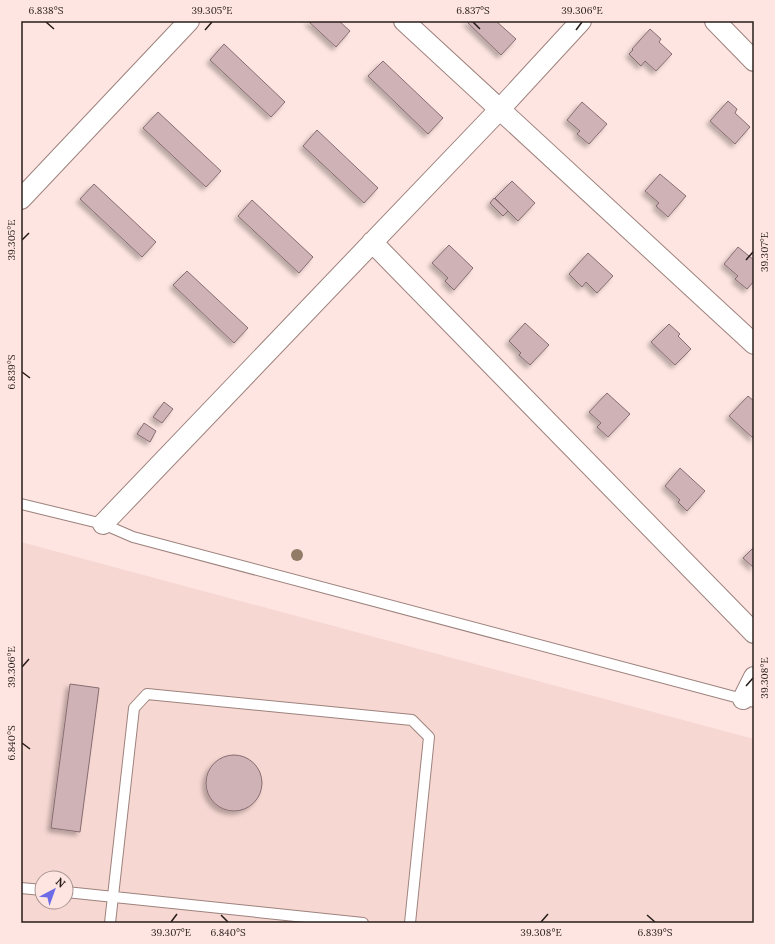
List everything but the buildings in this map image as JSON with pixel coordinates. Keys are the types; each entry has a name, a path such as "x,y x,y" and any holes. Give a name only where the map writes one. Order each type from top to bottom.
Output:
{"street":[{"path":"21,199 189,21"},
{"path":"404,21 754,344"},
{"path":"103,524 500,109 581,21"},
{"path":"715,21 754,61"},
{"path":"372,242 754,633"},
{"path":"748,701 754,677"}],"lane":[{"path":"21,504 103,524 134,537 748,701"},
{"path":"110,923 134,708 147,694 412,720 429,737 410,923"},
{"path":"21,888 34,889"},
{"path":"74,893 363,923"}],"shaded area":[{"path":"21,542 754,739 754,923 21,923"}]}
